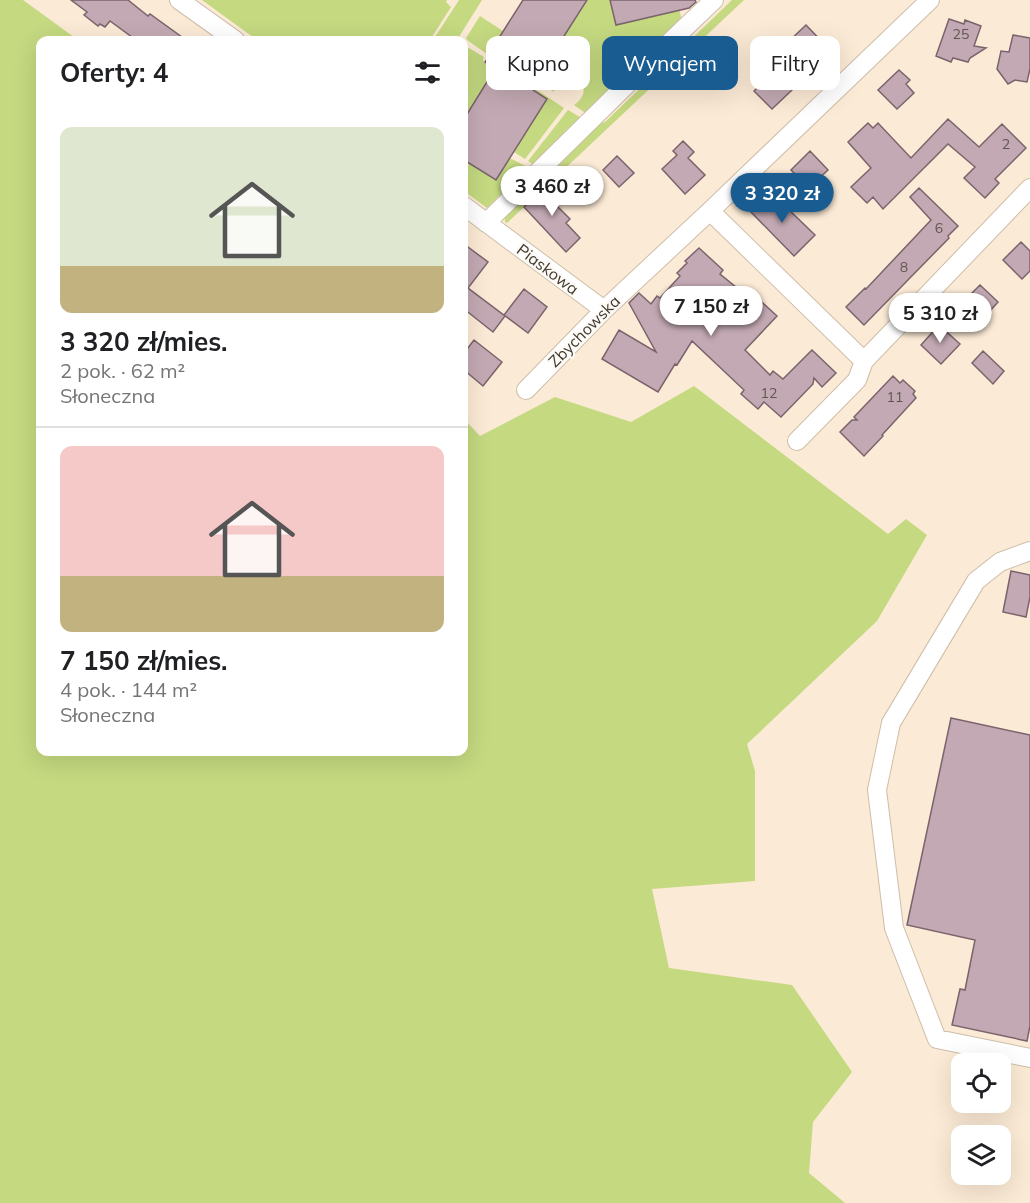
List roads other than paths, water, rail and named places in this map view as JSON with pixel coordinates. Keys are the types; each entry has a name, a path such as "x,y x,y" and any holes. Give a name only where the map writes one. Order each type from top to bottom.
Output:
{"street":[{"path":"179,0 229,36"},
{"path":"486,223 714,0"},
{"name":"Zbychowska","path":"526,390 603,310 930,0"},
{"path":"797,441 857,380 864,361 1030,188"},
{"name":"Piaskowa","path":"468,209 603,310"},
{"path":"710,211 864,361"},
{"path":"1030,552 1000,561 976,581 891,723 877,790 894,928 937,1039 1030,1058"}]}
